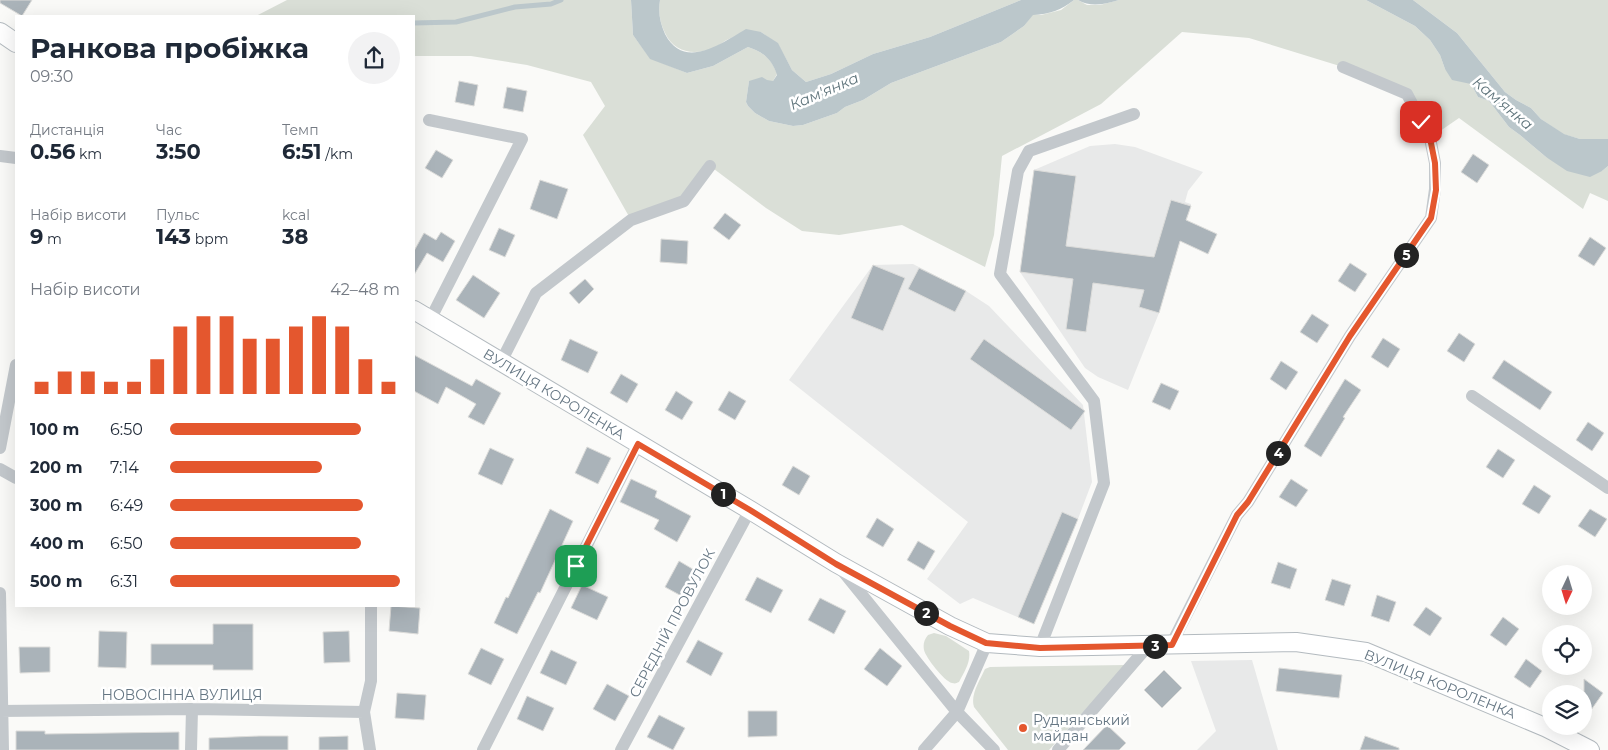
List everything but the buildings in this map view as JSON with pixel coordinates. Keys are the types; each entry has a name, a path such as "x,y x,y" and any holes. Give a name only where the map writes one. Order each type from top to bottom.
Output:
{"street":[{"path":"0,32 15,42"},
{"path":"1172,645 1237,515 1248,502 1350,336 1431,218 1436,190 1435,163 1430,138 1406,94 1343,67"},
{"path":"1040,648 1104,483 1094,401 1000,274 1018,171 1029,151 1134,114"},
{"path":"429,120 522,139 430,320"},
{"path":"0,156 15,158"},
{"path":"501,362 536,293 631,220 684,201 710,166"},
{"name":"ВУЛИЦЯ КОРОЛЕНКА","path":"415,311 750,510 836,564 950,626 986,643 1040,648 1296,642 1366,652 1547,728 1590,750"},
{"path":"0,448 15,369"},
{"path":"1472,396 1608,488"},
{"path":"483,750 638,444"},
{"path":"0,469 15,477"},
{"name":"СЕРЕДНІЙ ПРОВУЛОК","path":"621,750 750,510"},
{"path":"836,564 957,712 994,750"},
{"path":"0,593 3,750"},
{"path":"370,750 364,712 371,682 371,607"},
{"path":"924,750 957,712 986,643"},
{"path":"1058,750 1148,646"},
{"path":"191,750 192,709"},
{"name":"НОВОСІННА ВУЛИЦЯ","path":"1,711 192,709 364,712"}],"shaded area":[{"path":"287,0 631,0 633,35 650,58 687,73 713,66 748,47 758,51 770,60 777,74 773,81 749,81 746,102 755,113 769,121 793,126 803,125 837,113 891,83 1001,42 1024,26 1033,14 1041,15 1061,10 1074,0 1087,5 1100,5 1119,0 1366,0 1415,26 1430,40 1440,55 1445,69 1471,84 1478,97 1489,101 1509,127 1546,157 1602,171 1608,166 1608,201 1590,193 1583,209 1459,118 1430,138 1406,94 1343,67 1249,38 1182,32 1101,104 1002,156 994,235 985,267 902,225 839,235 802,231 766,208 710,166 684,201 631,220 583,135 605,106 591,82 527,65 471,56 415,56 415,15 258,15"},
{"path":"660,0 1021,0 930,37 873,54 831,74 806,82 792,70 778,44 761,32 734,37 714,48 700,52 680,49 669,40 663,29 659,13"},
{"path":"1413,0 1608,0 1608,139 1580,139 1563,134 1541,119 1531,108 1505,92 1457,33"},
{"path":"1115,144 1135,147 1203,172 1188,191 1185,202 1191,204 1191,206 1159,313 1128,390 1098,377 1085,368 1020,272 1034,170 1090,146"},
{"path":"913,264 966,291 989,306 1083,405 1092,482 1034,624 973,598 960,604 927,579 968,522 789,380 873,265"},
{"path":"934,633 946,636 969,651 968,663 959,682 952,683 945,678 925,654 925,640 928,635"},
{"path":"1252,660 1278,750 1197,750 1216,731 1191,661"},
{"path":"1126,665 1049,750 1008,750 974,707 973,698 976,688 985,669 990,667"}],"water":[{"name":"Кам'янка","path":"631,0 660,0 660,17 665,34 673,45 682,51 704,51 746,29 761,32 778,43 792,70 806,82 831,74 873,54 930,37 1021,0 1074,0 1055,11 1033,15 1024,26 1001,42 891,83 837,113 803,125 793,126 769,121 755,113 746,102 749,81 762,77 773,81 777,75 770,60 758,51 748,47 713,66 687,73 650,59 633,35"},
{"path":"1078,0 1119,0 1093,5"},
{"name":"Кам'янка","path":"1366,0 1413,0 1457,33 1505,92 1531,108 1541,119 1564,134 1580,139 1608,139 1608,166 1590,177 1567,171 1546,157 1509,127 1489,101 1478,97 1471,84 1452,80 1445,69 1440,55 1430,40 1415,26"}],"waterway":[{"path":"415,23 456,22 515,7 551,4 561,0"}],"place":[{"name":"Руднянський майдан","path":"1023,728"}],"route":[{"path":"576,566 638,444 750,510 836,564 950,626 986,643 1040,648 1172,645 1237,515 1248,502 1350,336 1431,218 1436,190 1435,163 1430,138 1421,122"}]}
